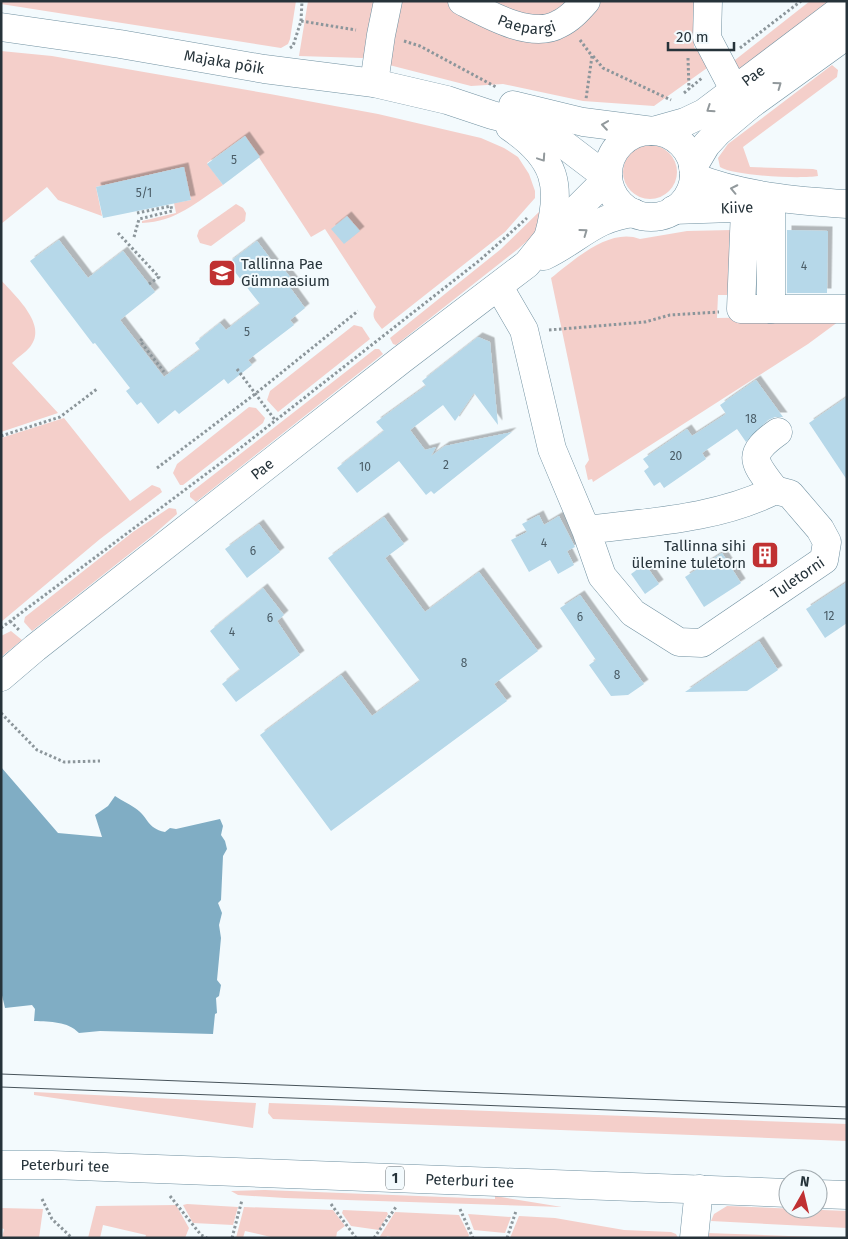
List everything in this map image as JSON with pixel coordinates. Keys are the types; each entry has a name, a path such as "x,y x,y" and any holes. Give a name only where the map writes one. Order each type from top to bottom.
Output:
{"main road":[{"path":"374,83 388,1"},
{"name":"Paepargi","path":"462,1 500,20 532,29 558,26 586,1"},
{"path":"708,1 708,38 744,98"},
{"name":"Pae","path":"694,172 706,145 744,98 847,6"},
{"name":"Majaka põik","path":"1,27 120,44 264,69 374,83 447,100 492,115 531,125 562,143 608,178"},
{"name":"Pae","path":"653,131 685,122 744,98 847,35"},
{"name":"Majaka põik","path":"447,100 513,105 583,122 653,131"},
{"path":"492,115 524,137 542,156 552,174 555,184 556,212 548,238"},
{"path":"653,131 668,135 681,143 694,172 688,196 673,210 654,217 634,213 618,201 611,190 608,178 610,160 620,144 635,134 653,131"},
{"name":"Kiive","path":"694,172 732,189 799,201 847,204"},
{"name":"Pae","path":"1,677 401,360 527,264 548,238 608,178"},
{"name":"Kiive","path":"673,210 745,209 799,201"},
{"path":"771,206 771,309"},
{"path":"745,209 741,309 847,309"},
{"name":"Pae","path":"527,264 563,247 606,218 634,213"},
{"name":"Tuletorni","path":"499,287 524,330 552,449 586,530 602,576 633,614 679,642 702,643 824,560 827,542 820,529 790,494 775,490"},
{"path":"586,530 692,516 736,507 775,490 757,464 756,453 760,445 778,432"},
{"name":"Peterburi tee","path":"1,1165 52,1165 778,1193"},
{"path":"694,1238 698,1189"},
{"path":"828,1194 847,1195"}],"path":[{"path":"301,21 302,1"},
{"path":"564,21 603,68 673,100"},
{"path":"585,108 592,56"},
{"path":"134,236 139,219 137,212 171,206 172,211 139,219"},
{"path":"1,628 275,420 480,260 510,236 531,214"},
{"path":"118,233 159,277 149,284"},
{"path":"524,330 559,330 645,322 670,315 741,309"},
{"path":"157,468 255,394 358,311"},
{"path":"142,339 140,341 164,372"},
{"path":"237,370 275,420"},
{"path":"1,436 60,417 97,388"},
{"path":"1,713 37,750 64,762 100,761"},
{"path":"170,1196 201,1235 208,1238"},
{"path":"42,1200 52,1219 72,1238"},
{"path":"232,1238 242,1200"},
{"path":"331,1204 356,1238"},
{"path":"374,1238 396,1206"},
{"path":"460,1209 472,1238"},
{"path":"507,1238 516,1211"}],"shaded area":[{"path":"1,1 296,1 290,39 288,44 281,48 1,4"},
{"path":"308,1 694,1 694,47 703,57 707,68 654,106 583,101 503,84 471,86 362,58 299,56"},
{"path":"810,1 840,1 742,78 734,64 735,60"},
{"path":"1,51 52,56 270,94 378,114 481,138 504,148 518,157 529,174 535,191 535,198 505,232 382,329 374,316 376,307 325,229 311,237 245,136 207,163 223,185 185,210 165,219 142,223 142,221 176,213 174,203 191,200 183,167 96,187 102,216 58,200 47,187 1,224"},
{"path":"832,65 838,70 837,77 743,147 750,167 813,169 817,170 818,176 768,176 739,173 720,167 718,158 728,144"},
{"path":"650,145 660,147 669,153 675,162 677,172 675,182 669,191 660,197 650,199 640,197 631,191 625,182 623,172 625,162 631,153 640,147"},
{"path":"236,204 243,208 246,213 245,221 211,246 200,243 197,236 199,230"},
{"path":"544,207 546,210 535,234 396,345 393,344 390,338 501,249"},
{"path":"732,230 729,295 718,295 717,318 846,316 808,344 593,482 592,479 588,480 585,466 589,460 551,278 592,248 616,238 640,239 687,231"},
{"path":"1,280 28,311 35,329 35,338 30,347 12,363 58,413 1,432"},
{"path":"354,325 362,327 370,339 278,412 267,400 270,391"},
{"path":"375,349 379,349 383,354 196,502 190,497 190,493"},
{"path":"249,407 256,408 265,418 263,423 183,485 180,485 173,473 177,464"},
{"path":"64,418 130,501 152,485 160,488 162,492 100,539 1,622 1,438"},
{"path":"169,508 176,509 177,514 32,631 24,622 25,617 133,532"},
{"path":"11,631 22,640 1,657 1,636"},
{"path":"34,1092 256,1103 253,1128 34,1095"},
{"path":"269,1103 847,1124 847,1141 273,1119 268,1113"},
{"path":"265,1190 495,1199 495,1196 562,1207 285,1198 238,1195 231,1191"},
{"path":"176,1205 189,1228 185,1238 145,1238 146,1235 103,1225 100,1238 88,1238 96,1206"},
{"path":"183,1205 238,1207 233,1225 193,1223"},
{"path":"727,1206 778,1208 778,1219 828,1219 828,1210 847,1211 847,1228 711,1221 714,1214"},
{"path":"244,1207 333,1210 345,1226 337,1232 336,1238 275,1238 245,1231 243,1238 236,1238"},
{"path":"1,1208 43,1209 39,1238 2,1238 4,1229 1,1228"},
{"path":"343,1210 387,1212 388,1214 379,1230 351,1226 342,1213"},
{"path":"395,1212 459,1215 469,1235 468,1238 396,1238 387,1236 386,1238 379,1238"},
{"path":"468,1214 511,1217 505,1233 474,1230"},
{"path":"519,1216 555,1218 624,1230 671,1232 676,1234 678,1238 510,1238"},
{"path":"707,1233 843,1238 706,1238"}],"water":[{"path":"1,767 58,833 102,837 95,815 108,806 115,796 140,811 154,828 165,832 170,828 176,829 220,819 223,826 221,835 227,849 223,856 221,900 218,903 222,913 219,925 221,938 217,980 221,985 219,996 216,998 217,1013 215,1014 213,1034 100,1031 79,1033 64,1024 34,1021 35,1009 32,1005 5,1008 1,991"}],"building":[{"path":"245,136 260,157 223,185 207,164"},
{"path":"184,167 191,200 103,218 96,187"},
{"path":"347,216 360,231 344,244 331,229"},
{"path":"787,230 828,231 827,293 787,293"},
{"path":"59,240 88,278 123,251 155,292 120,320 164,377 200,350 195,343 220,323 226,330 260,304 228,263 257,241 279,270 283,268 294,282 289,286 305,308 290,320 294,325 248,360 252,365 228,384 224,379 179,414 175,410 158,424 141,402 137,405 126,391 130,388 95,343 93,344 30,261"},
{"path":"478,337 490,342 498,425 474,393 455,421 443,405 410,430 425,450 436,447 431,456 445,446 512,432 434,494 431,491 426,495 399,461 357,493 337,468 384,431 376,422 426,386 422,381"},
{"path":"756,380 783,417 775,417 768,420 746,442 737,429 702,453 706,459 664,488 660,482 654,486 644,471 649,467 643,459 687,429 692,436 726,414 720,405"},
{"path":"847,397 847,480 809,423"},
{"path":"539,515 544,525 559,516 575,547 567,551 574,565 558,574 550,560 529,572 511,540 527,532 522,524"},
{"path":"384,517 404,544 385,558 425,612 479,572 538,651 494,684 507,701 331,831 260,735 341,675 372,716 420,681 328,558"},
{"path":"259,524 280,552 247,578 225,549"},
{"path":"722,553 741,583 704,607 685,577"},
{"path":"645,564 659,584 645,594 631,574"},
{"path":"847,582 847,623 825,638 806,609"},
{"path":"263,588 284,615 277,621 300,655 236,702 222,684 240,670 210,631"},
{"path":"580,595 644,684 628,695 611,696 589,665 596,660 560,608"},
{"path":"759,641 778,670 747,691 685,692"}],"tram line":[{"path":"1,1074 847,1107"},
{"path":"1,1087 847,1119"}],"place":[{"name":"Tallinna Pae Gümnaasium","path":"222,273"},
{"name":"Tallinna sihi ülemine tuletorn","path":"765,555"}]}
